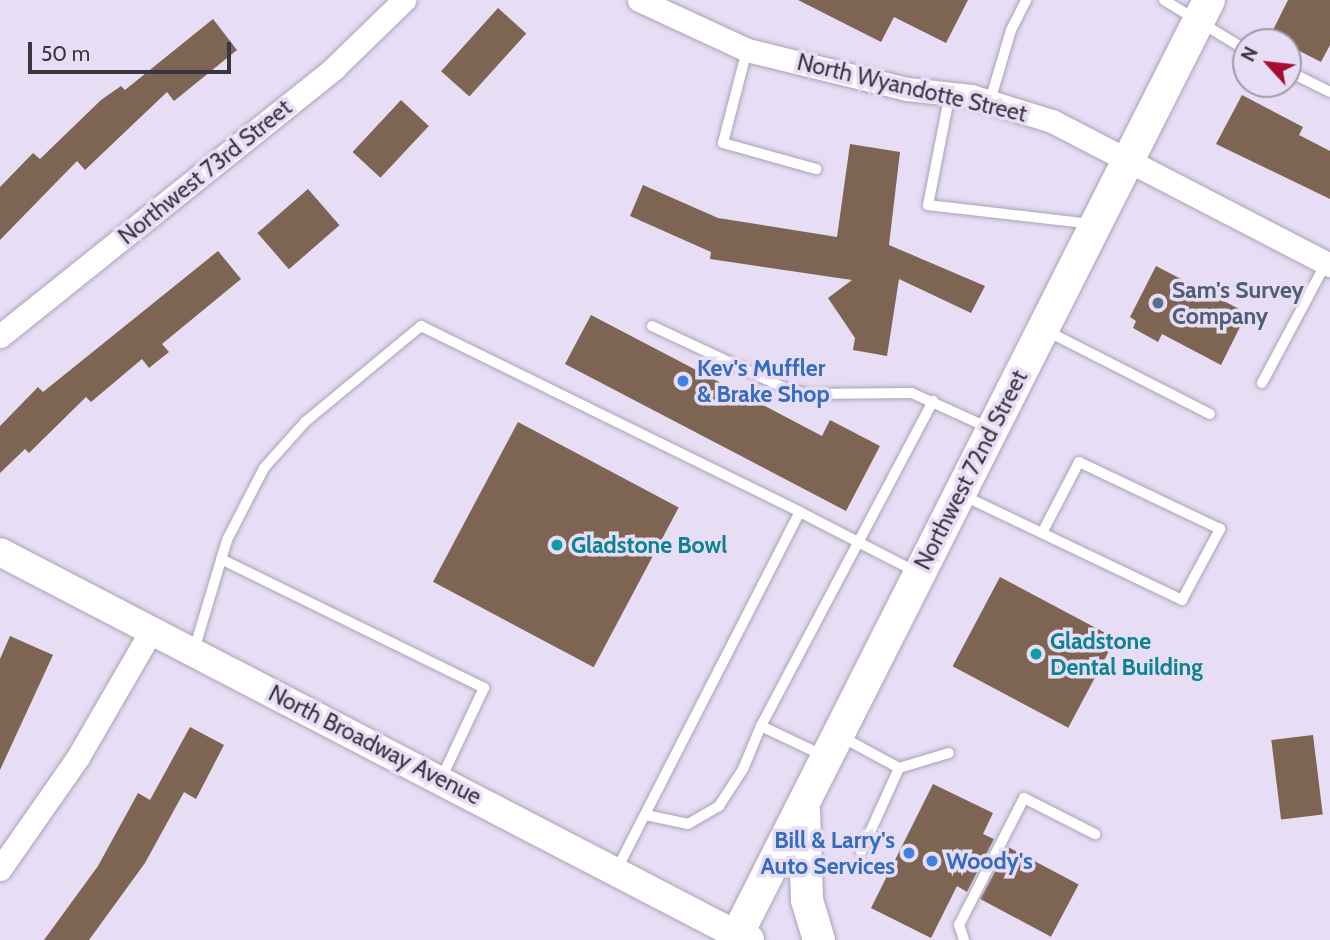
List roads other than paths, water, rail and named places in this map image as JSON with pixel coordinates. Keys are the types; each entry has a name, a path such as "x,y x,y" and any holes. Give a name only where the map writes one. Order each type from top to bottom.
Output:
{"main road":[{"name":"Northwest 72nd Street","path":"739,938 804,801 1204,9"},
{"path":"804,801 807,900 819,940"}],"street":[{"name":"Northwest 73rd Street","path":"0,336 334,68 404,0"},
{"name":"North Wyandotte Street","path":"639,0 747,50 907,89 950,93 990,101 1052,121 1328,264"},
{"name":"North Broadway Avenue","path":"0,552 440,779 739,938"},
{"path":"0,869 78,757 151,631"}],"lane":[{"path":"990,101 1026,0"},
{"path":"1164,0 1204,9 1207,31 1232,43"},
{"path":"747,50 723,143 816,169"},
{"path":"1302,78 1330,92"},
{"path":"950,93 928,205 1095,225"},
{"path":"1262,383 1328,264"},
{"path":"193,653 221,559 264,468 305,422 421,326 919,573"},
{"path":"652,326 806,394 912,393 992,429"},
{"path":"1042,328 1210,414"},
{"path":"646,814 688,824 719,806 743,769 761,726 933,401"},
{"path":"959,494 1182,600 1220,529 1079,462 1042,533"},
{"path":"616,871 800,512"},
{"path":"221,559 484,688 440,779"},
{"path":"761,726 899,768 948,753"},
{"path":"861,852 899,768"},
{"path":"964,940 959,925 1024,798 1095,834"}],"place":[{"name":"Sam's Survey Company","path":"1158,303"},
{"name":"Kev's Muffler & Brake Shop","path":"683,381"},
{"name":"Gladstone Bowl","path":"557,545"},
{"name":"Gladstone Dental Building","path":"1036,654"},
{"name":"Bill & Larry's Auto Services","path":"909,853"},
{"name":"Woody's","path":"932,861"}]}
